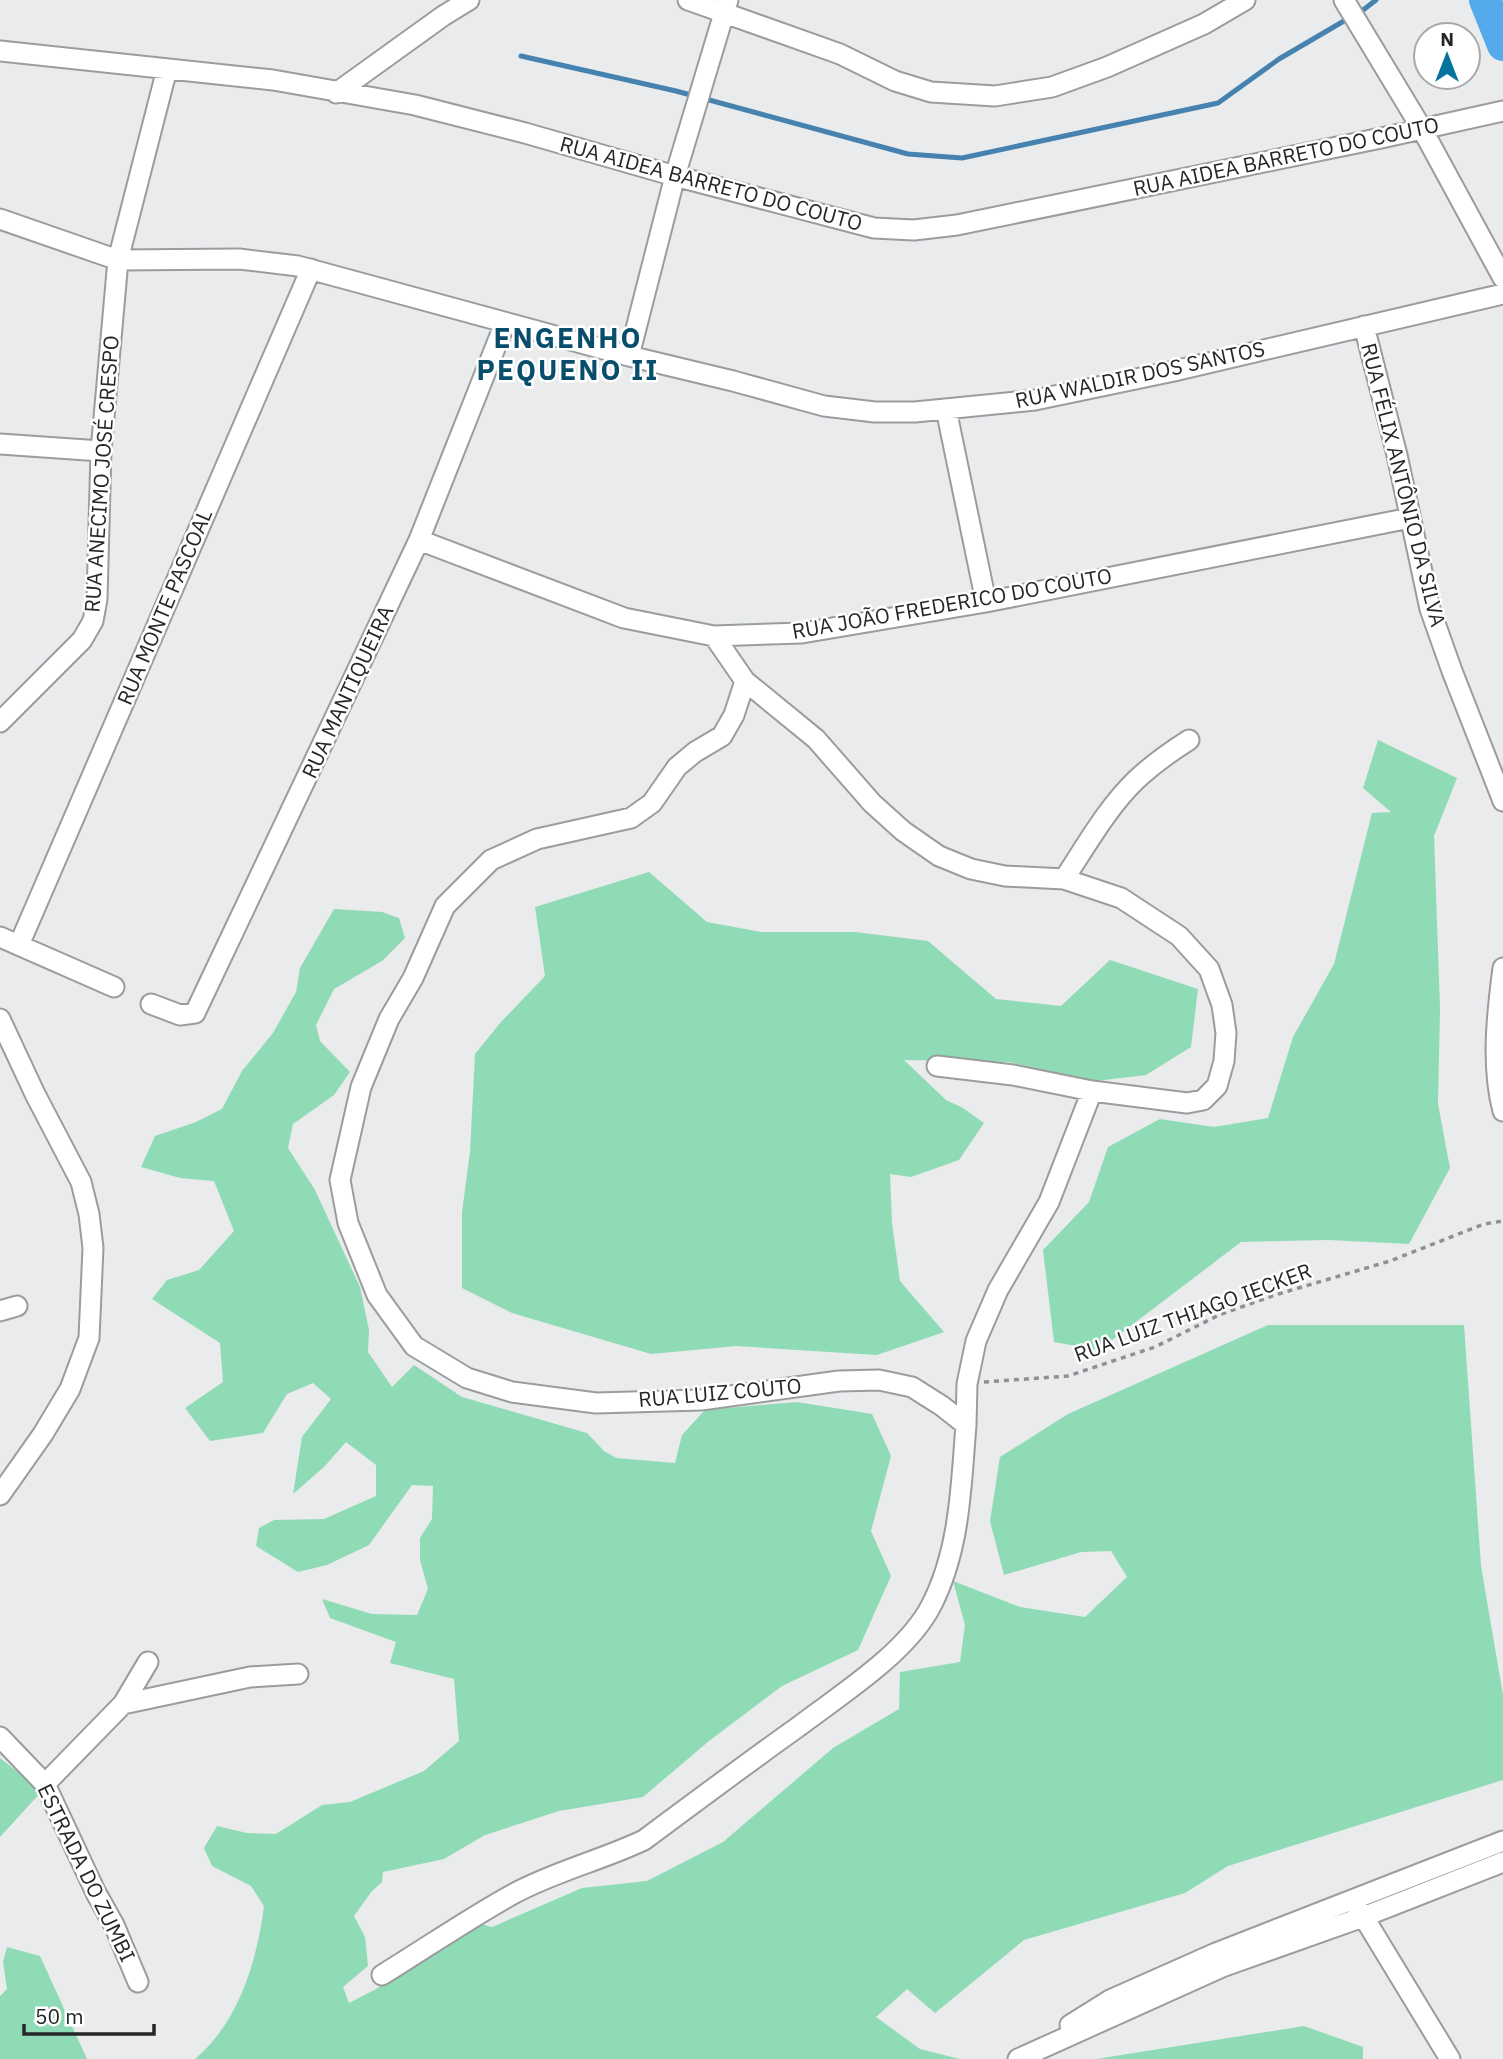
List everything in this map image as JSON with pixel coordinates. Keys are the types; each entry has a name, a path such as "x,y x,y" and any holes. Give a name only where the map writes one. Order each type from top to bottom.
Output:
{"street":[{"path":"336,93 443,16 470,0"},
{"path":"688,0 727,7 840,54 895,81 931,92 995,96 1052,87 1107,67 1204,24 1245,0"},
{"path":"1344,0 1422,129 1503,278"},
{"path":"629,356 675,176 727,7"},
{"name":"RUA AIDEA BARRETO DO COUTO","path":"0,51 273,80 415,105 525,132 675,176 874,228 914,230 957,225 1503,111"},
{"name":"RUA ANECIMO JOSÉ CRESPO","path":"0,722 82,640 93,621 97,599 101,451 118,260 167,69"},
{"name":"RUA WALDIR DOS SANTOS","path":"0,219 118,260 239,259 311,269 505,323 824,406 875,412 946,409 1035,400 1174,371 1503,294"},
{"name":"RUA MONTE PASCOAL","path":"19,946 311,269"},
{"name":"RUA MANTIQUEIRA","path":"151,1004 180,1015 195,1013 419,540 505,323"},
{"name":"RUA FÉLIX ANTÔNIO DA SILVA","path":"1364,326 1430,609 1451,671 1503,801"},
{"path":"946,409 986,601"},
{"path":"0,444 101,451"},
{"name":"RUA JOÃO FREDERICO DO COUTO","path":"419,540 624,618 714,636 802,634 1410,518"},
{"path":"714,636 745,681 816,740 872,803 903,831 939,856 971,869 1005,876 1064,879 1121,898 1179,936 1209,969 1222,1005 1226,1033 1224,1061 1217,1086 1203,1100 1188,1103 1092,1091 1013,1075 937,1066"},
{"name":"RUA LUIZ COUTO","path":"745,681 734,715 722,736 695,752 677,767 652,803 631,818 537,839 491,860 445,906 413,978 389,1019 361,1087 340,1180 348,1223 377,1295 414,1346 467,1378 512,1392 596,1403 701,1400 839,1381 879,1380 912,1387 942,1405 966,1425"},
{"path":"1064,879 1113,806 1133,782 1161,758 1189,740"},
{"path":"0,937 114,987"},
{"path":"1503,968 1497,1021 1499,1095 1503,1111"},
{"path":"0,1018 81,1182 89,1214 93,1248 89,1338 75,1376 43,1434 0,1495"},
{"path":"382,1975 515,1893 644,1840 864,1678 908,1638 930,1609 944,1576 959,1517 968,1384 976,1341 998,1290 1049,1202 1092,1091"},
{"path":"45,1784 123,1704 148,1662"},
{"path":"123,1704 250,1677 298,1674"},
{"name":"ESTRADA DO ZUMBI","path":"0,1737 45,1784 96,1893 114,1925 138,1982"},
{"path":"1018,2059 1219,1960 1355,1898 1503,1841"},
{"path":"1219,1960 1363,1917 1503,1862"},
{"path":"1355,1898 1363,1917 1450,2059"}],"path":[{"name":"RUA LUIZ THIAGO IECKER","path":"968,1384 1068,1376 1155,1347 1219,1315 1275,1295 1390,1261 1484,1224 1503,1221"}],"green space":[{"path":"1378,740 1457,778 1434,836 1440,1008 1438,1104 1450,1168 1409,1244 1328,1240 1241,1242 1099,1350 1054,1342 1043,1250 1089,1202 1108,1147 1160,1119 1214,1127 1268,1118 1293,1037 1334,964 1372,813 1391,812 1363,788"},
{"path":"649,872 707,922 761,932 855,932 928,941 996,999 1061,1006 1110,960 1198,989 1191,1047 1146,1075 1096,1081 1009,1062 904,1060 946,1100 984,1123 959,1160 911,1177 890,1174 892,1223 900,1281 944,1332 877,1355 736,1346 651,1354 512,1313 462,1288 462,1212 470,1152 475,1054 545,976 535,907"},
{"path":"334,909 382,912 399,918 405,938 382,961 334,989 316,1025 320,1041 350,1072 334,1095 293,1124 288,1148 315,1190 360,1287 369,1330 368,1352 392,1387 414,1365 462,1397 587,1433 604,1451 616,1458 675,1463 682,1435 705,1410 797,1402 872,1414 891,1456 871,1531 891,1576 858,1650 782,1686 709,1741 643,1797 559,1811 485,1835 444,1859 383,1872 382,1882 354,1916 365,1937 368,1966 343,1987 349,2003 376,1989 478,1923 492,1927 582,1888 647,1881 723,1842 833,1748 899,1709 900,1672 960,1662 965,1625 953,1581 1020,1607 1085,1617 1127,1577 1111,1551 1081,1552 1004,1575 990,1521 1000,1457 1068,1414 1268,1325 1464,1325 1481,1566 1503,1695 1503,1780 1228,1866 1185,1893 1024,1940 935,2013 907,1989 876,2017 920,2049 960,2059 195,2059 210,2044 234,2009 251,1969 264,1906 251,1886 212,1866 204,1848 217,1826 247,1833 276,1834 322,1805 350,1802 424,1771 459,1741 454,1679 390,1663 396,1642 330,1618 322,1599 372,1614 417,1615 428,1589 420,1560 420,1538 432,1519 433,1486 412,1485 369,1545 327,1565 298,1572 256,1546 259,1528 274,1520 324,1519 376,1496 376,1465 346,1442 324,1467 293,1494 302,1437 331,1399 313,1383 287,1394 263,1433 210,1441 185,1408 223,1382 220,1343 152,1299 167,1280 199,1270 234,1231 214,1181 180,1178 141,1167 155,1136 196,1122 222,1109 242,1071 273,1033 296,992 300,968"},
{"path":"0,1758 42,1791 0,1837"},
{"path":"7,1947 40,1956 87,2059 0,2059 0,1996 7,1989 3,1962"},
{"path":"1304,2026 1363,2047 1363,2059 1096,2059"}],"waterway":[{"path":"1358,14 1376,0"},
{"path":"1485,0 1503,45"},
{"path":"521,56 676,91 908,154 962,158 1218,103 1279,59 1349,18"}],"district":[{"name":"ENGENHO PEQUENO II","path":"568,354"}]}
